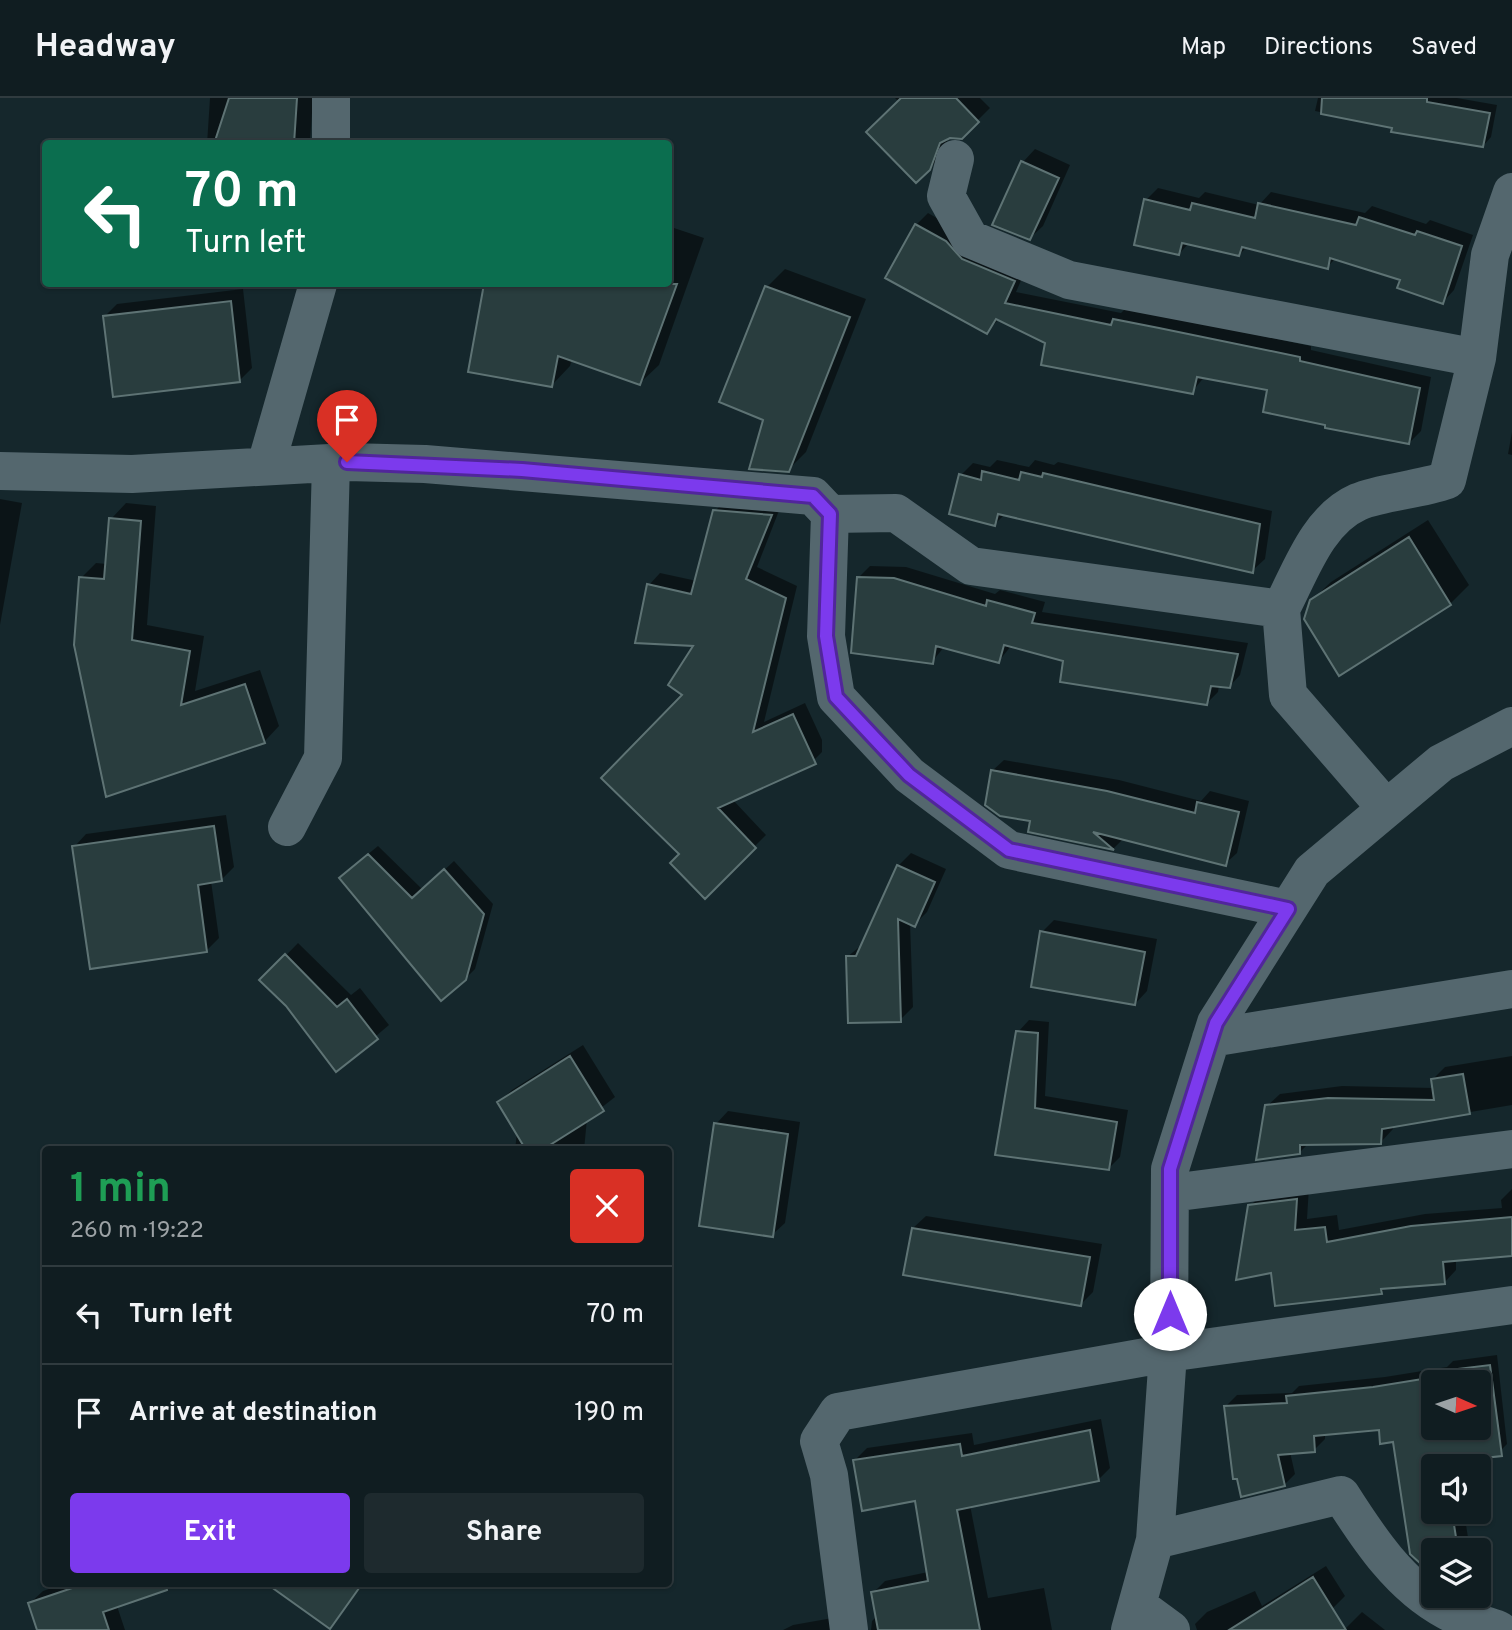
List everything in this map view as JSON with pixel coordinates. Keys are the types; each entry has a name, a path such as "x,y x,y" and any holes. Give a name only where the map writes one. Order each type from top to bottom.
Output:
{"street":[{"path":"331,98 331,140"},
{"path":"955,159 946,196 970,239 1069,280 1477,358"},
{"path":"1386,808 1288,695 1281,609 1322,531 1357,502 1421,489 1447,480 1477,358 1490,255 1512,192"},
{"path":"266,465 317,287"},
{"path":"287,827 323,758 331,463"},
{"path":"0,471 132,474 331,463 480,467 813,496 830,514 826,636 836,697 909,775 1009,850 1288,909"},
{"path":"830,514 896,513 971,566 1281,609"},
{"path":"1171,1630 1133,1618 1155,1540 1168,1353 1170,1169 1216,1023 1312,871 1441,762 1512,726"},
{"path":"1211,1038 1512,989"},
{"path":"1171,1193 1512,1149"},
{"path":"849,1630 829,1475 819,1440 838,1412 1168,1353 1512,1306"},
{"path":"1155,1540 1341,1494 1378,1551 1408,1581 1447,1611 1499,1630"}],"building":[{"path":"229,98 297,98 294,140 215,140"},
{"path":"901,98 956,98 979,122 962,139 950,138 940,143 930,170 916,183 866,132"},
{"path":"1322,98 1427,98 1427,102 1490,113 1483,147 1391,132 1392,128 1321,114"},
{"path":"1021,161 1059,178 1030,240 992,225"},
{"path":"1144,199 1190,210 1192,203 1255,218 1258,203 1356,225 1359,217 1415,235 1417,231 1462,246 1443,304 1397,288 1400,280 1330,258 1328,269 1242,247 1239,256 1182,243 1179,255 1134,245"},
{"path":"915,224 946,241 962,259 1015,281 1005,303 1111,325 1113,319 1159,328 1300,357 1300,361 1420,388 1409,444 1325,428 1325,425 1263,412 1267,390 1197,377 1193,394 1041,365 1045,343 996,319 987,334 885,278"},
{"path":"672,284 677,284 640,385 558,356 552,387 468,372 483,287 672,287"},
{"path":"765,286 850,317 789,472 749,469 763,420 719,402"},
{"path":"231,301 240,382 113,397 103,316"},
{"path":"982,471 1019,480 1021,472 1042,477 1043,473 1260,524 1253,573 998,514 995,526 949,514 959,474 981,480"},
{"path":"713,510 772,515 746,579 786,598 753,732 793,714 816,764 718,808 756,848 705,899 670,863 679,854 601,778 682,695 668,685 693,646 635,643 647,584 691,594"},
{"path":"109,518 141,521 132,640 190,651 181,705 245,684 265,743 106,797 74,645 79,577 104,579"},
{"path":"1409,537 1451,605 1339,676 1304,619 1310,600"},
{"path":"857,577 894,578 986,606 987,600 1035,613 1032,623 1238,654 1230,688 1211,686 1207,705 1060,682 1063,661 1004,645 999,663 936,646 933,664 851,653"},
{"path":"991,770 1107,791 1195,813 1197,802 1239,812 1226,866 1093,832 1114,850 1028,832 1030,821 1000,816 985,805"},
{"path":"214,826 222,881 198,885 207,952 90,969 72,846"},
{"path":"368,854 412,898 444,869 484,914 466,980 441,1001 339,878"},
{"path":"897,865 935,882 915,927 898,919 901,1022 848,1023 846,956 856,956"},
{"path":"1040,931 1145,952 1135,1005 1031,987"},
{"path":"285,954 337,1007 347,999 378,1039 336,1072 286,1006 259,980"},
{"path":"1016,1031 1038,1033 1035,1108 1117,1122 1109,1170 995,1155"},
{"path":"570,1056 604,1111 548,1146 524,1146 497,1102"},
{"path":"1463,1074 1470,1114 1382,1129 1381,1144 1300,1145 1300,1154 1256,1160 1265,1105 1328,1098 1434,1100 1431,1079"},
{"path":"714,1123 788,1134 773,1237 699,1226"},
{"path":"1297,1199 1295,1230 1325,1227 1327,1242 1411,1226 1512,1217 1512,1256 1443,1262 1445,1284 1381,1289 1382,1294 1275,1306 1271,1273 1236,1280 1248,1205"},
{"path":"912,1228 1090,1257 1081,1306 903,1275"},
{"path":"1490,1365 1491,1370 1448,1370"},
{"path":"1491,1373 1502,1456 1421,1454 1421,1524 1454,1524 1456,1538 1421,1538 1421,1564 1410,1554 1393,1442 1380,1444 1379,1430 1314,1436 1315,1452 1278,1455 1285,1486 1241,1497 1237,1479 1233,1479 1224,1406 1287,1403 1286,1396 1421,1379 1421,1440 1491,1440"},
{"path":"1090,1430 1099,1481 957,1510 980,1630 878,1630 871,1592 928,1581 915,1501 862,1511 853,1460 960,1444 962,1456"},
{"path":"1313,1577 1346,1630 1229,1630"},
{"path":"75,1587 166,1587 167,1590 103,1612 109,1630 37,1630 28,1603"},
{"path":"271,1587 360,1587 330,1629"}],"route":[{"path":"347,462 522,470 813,496 830,514 826,636 836,697 909,775 1009,850 1288,909 1216,1023 1170,1169 1170,1314"}]}
